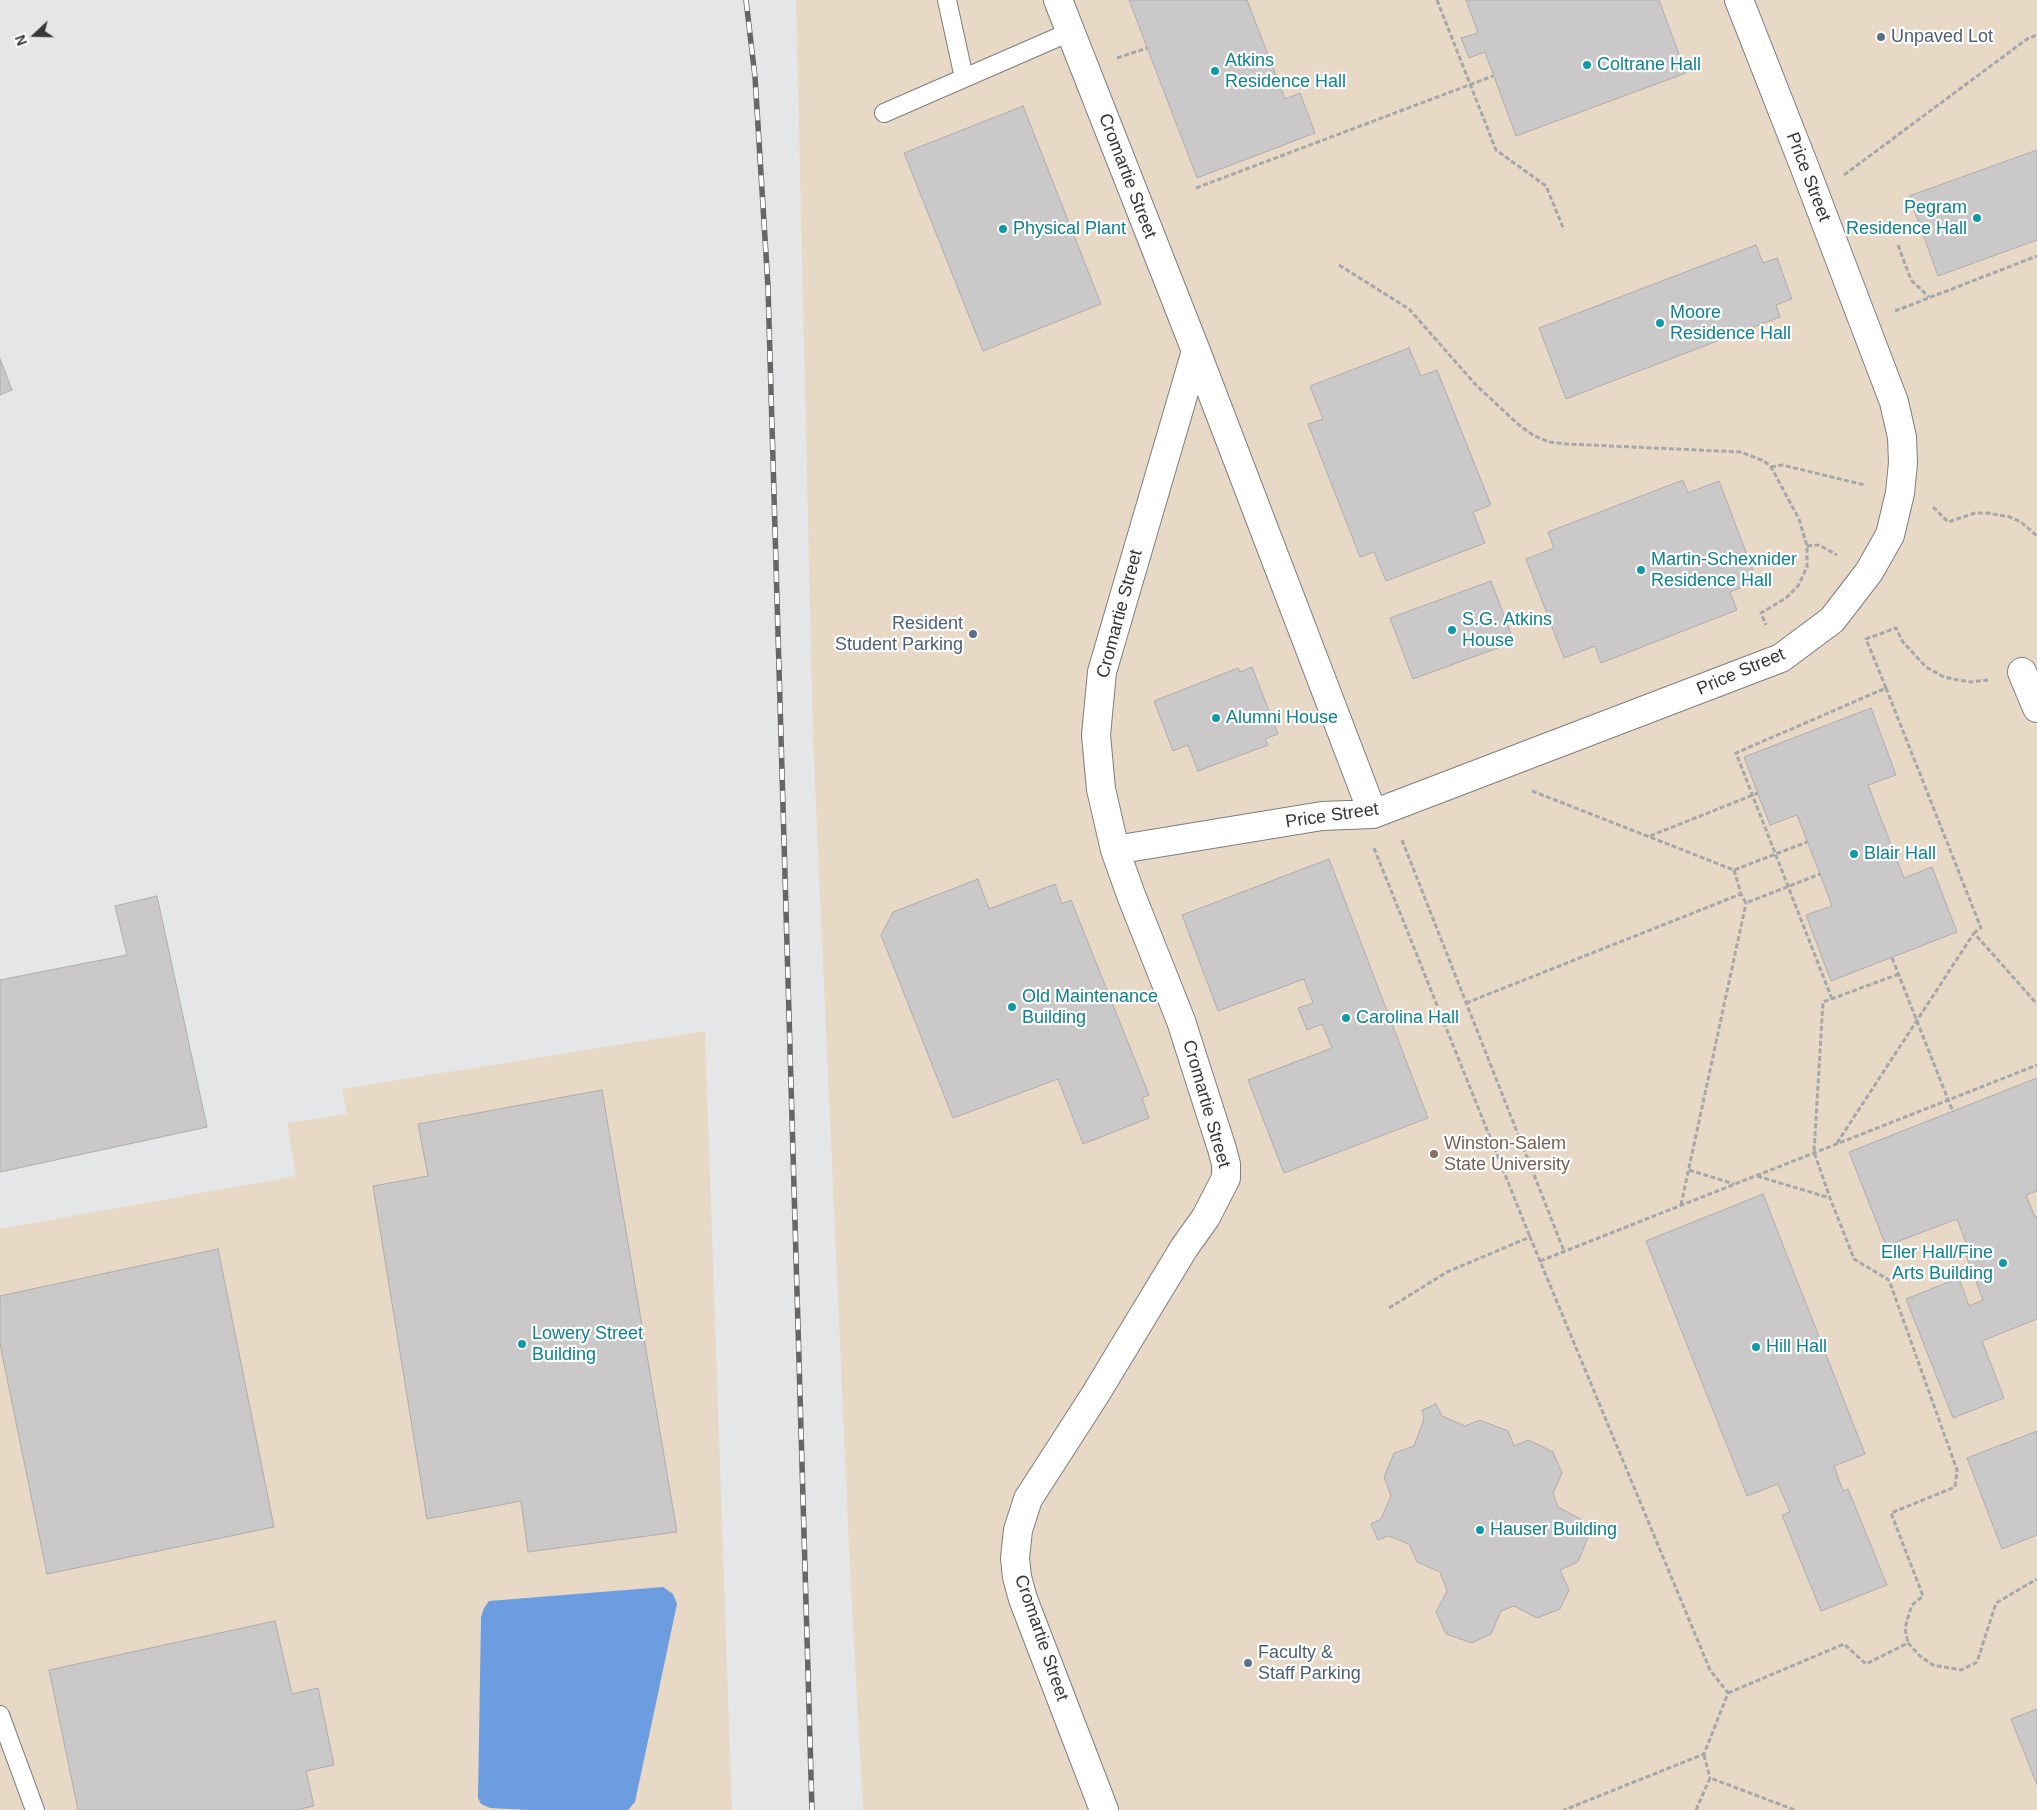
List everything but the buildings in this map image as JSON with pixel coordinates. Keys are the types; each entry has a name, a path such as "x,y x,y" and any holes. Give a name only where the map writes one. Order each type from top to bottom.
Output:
{"street":[{"name":"Cromartie Street","path":"1058,0 1196,352 1367,814"},
{"name":"Price Street","path":"1115,850 1322,816 1367,814 1781,658 1832,620 1869,572 1890,535 1900,493 1903,464 1902,438 1894,402 1739,0"},
{"name":"Cromartie Street","path":"1104,1810 1024,1599 1015,1558 1018,1530 1028,1499 1095,1395 1184,1248 1206,1217 1226,1178 1226,1164 1222,1149 1181,1021 1115,850 1101,789 1096,735 1102,672 1196,352"},
{"path":"2022,672 2037,708"}],"lane":[{"path":"946,0 964,78"},
{"path":"884,113 1070,32"},
{"path":"0,1715 35,1810"}],"path":[{"path":"1437,0 1496,150 1546,186 1564,230"},
{"path":"1842,177 2027,39 2037,35"},
{"path":"1196,188 1493,76"},
{"path":"1898,244 1912,280 1929,297"},
{"path":"1894,312 2037,256"},
{"path":"1339,265 1409,309 1476,385 1533,435 1549,442 1567,444 1741,452 1764,461 1771,467 1799,519 1807,546 1807,567 1798,586 1786,598 1761,613 1781,658"},
{"path":"1771,467 1782,465 1900,493"},
{"path":"1948,522 1975,513 1987,513 2010,517 2022,522 2037,536"},
{"path":"1807,546 1818,545 1837,555"},
{"path":"1837,1144 1974,933 1981,928 1866,639 1896,628 1903,642 1913,655 1926,667 1944,677 1970,682 2022,672"},
{"path":"1832,999 1736,753 1886,688"},
{"path":"1526,788 1734,870 1807,842"},
{"path":"1649,837 1758,793"},
{"path":"1367,814 1530,1237 1710,1670 1728,1693"},
{"path":"1402,839 1564,1251"},
{"path":"1680,1205 1690,1170 1746,903 1741,894 1734,870"},
{"path":"1746,903 1820,874"},
{"path":"1466,1003 1741,894"},
{"path":"1974,933 2037,1004"},
{"path":"1892,958 1953,1112"},
{"path":"1899,974 1823,1002 1814,1152 1854,1259 1889,1280 1957,1470 1956,1487 1891,1513 1923,1596 1912,1605 1909,1614 1905,1628 1908,1643 1920,1656 1933,1665 1961,1670 1977,1662 1996,1603 2037,1579"},
{"path":"1540,1261 2037,1065"},
{"path":"1690,1170 1735,1184"},
{"path":"1756,1176 1830,1198"},
{"path":"1388,1308 1447,1272 1530,1237"},
{"path":"1696,1810 1710,1778 1704,1754 1728,1693 1844,1644 1866,1664 1908,1643"},
{"path":"1564,1810 1704,1754"},
{"path":"1710,1778 1795,1810"}],"shaded area":[{"name":"Winston-Salem State University","path":"796,0 2037,0 2037,1810 863,1810 850,1569 813,739"},
{"path":"705,1031 732,1810 0,1810 0,1229 296,1176 287,1123 347,1114 342,1089"}],"water":[{"path":"663,1587 673,1594 677,1604 635,1802 628,1810 528,1810 490,1808 481,1804 478,1798 481,1617 489,1601"}],"railway":[{"path":"746,0 755,77 768,287 812,1810"}],"place":[{"name":"Unpaved Lot","path":"1881,37"},
{"name":"Coltrane Hall","path":"1587,65"},
{"name":"Atkins Residence Hall","path":"1215,71"},
{"name":"Pegram Residence Hall","path":"1977,218"},
{"name":"Physical Plant","path":"1003,229"},
{"name":"Moore Residence Hall","path":"1660,323"},
{"name":"Martin-Schexnider Residence Hall","path":"1641,570"},
{"name":"S.G. Atkins House","path":"1452,630"},
{"name":"Resident Student Parking","path":"973,634"},
{"name":"Alumni House","path":"1216,718"},
{"name":"Blair Hall","path":"1854,854"},
{"name":"Old Maintenance Building","path":"1012,1007"},
{"name":"Carolina Hall","path":"1346,1018"},
{"name":"Winston-Salem State University","path":"1434,1154"},
{"name":"Eller Hall/Fine Arts Building","path":"2003,1263"},
{"name":"Lowery Street Building","path":"522,1344"},
{"name":"Hill Hall","path":"1756,1347"},
{"name":"Hauser Building","path":"1480,1530"},
{"name":"Faculty & Staff Parking","path":"1248,1663"}]}
